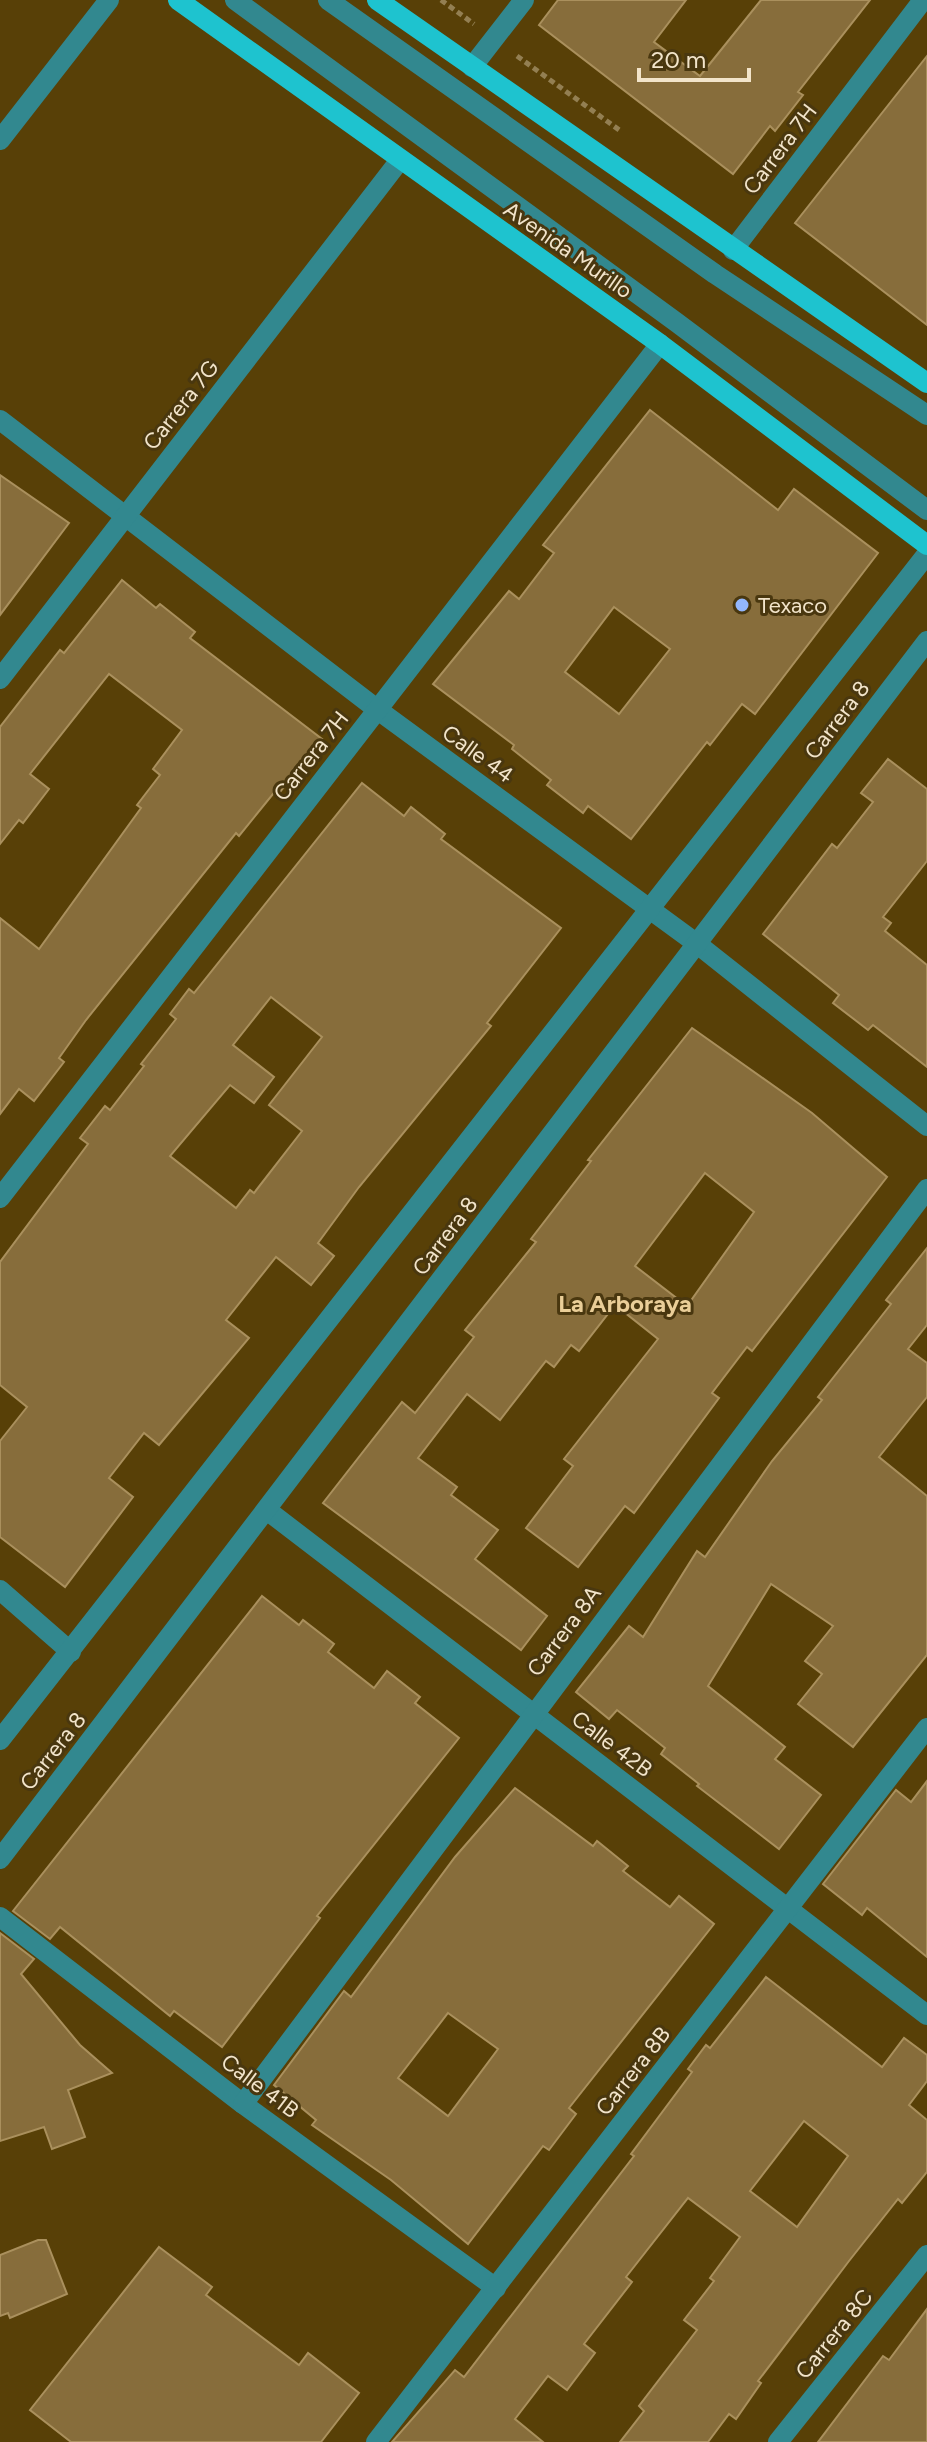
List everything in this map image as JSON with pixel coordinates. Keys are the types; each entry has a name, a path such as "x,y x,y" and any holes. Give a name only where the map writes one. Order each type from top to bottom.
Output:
{"main road":[{"name":"Avenida Murillo","path":"178,0 660,344 927,545"},
{"path":"377,0 927,383"}],"street":[{"path":"0,140 109,0"},
{"path":"235,0 676,322 927,510"},
{"path":"328,0 715,274 927,415"},
{"path":"472,67 524,0"},
{"name":"Carrera 7H","path":"733,250 923,0"},
{"name":"Carrera 7G","path":"0,679 400,160"},
{"name":"Carrera 7H","path":"0,1198 660,344"},
{"name":"Calle 44","path":"0,420 378,710 696,943 927,1126"},
{"name":"Carrera 8","path":"0,1740 927,554"},
{"name":"Carrera 8","path":"0,1859 268,1511 927,641"},
{"name":"Carrera 8A","path":"243,2104 532,1713 927,1189"},
{"name":"Calle 42B","path":"268,1511 927,2015"},
{"path":"0,1590 71,1652"},
{"name":"Carrera 8B","path":"376,2442 927,1728"},
{"name":"Calle 41B","path":"0,1917 243,2104 496,2288"},
{"name":"Carrera 8C","path":"778,2442 927,2255"}],"building":[{"path":"558,0 686,0 654,42 700,76 761,0 870,0 798,92 803,95 775,131 770,126 733,174 539,25"},
{"path":"927,56 927,325 795,223"},
{"path":"650,410 778,510 794,489 878,553 755,714 742,704 710,745 707,742 631,839 588,806 583,813 547,785 551,780 512,749 514,745 433,684 509,591 519,599 554,553 543,545","holes":["614,607 670,649 619,714 565,672"]},
{"path":"0,475 69,523 0,615"},
{"path":"122,580 156,608 160,604 195,632 190,638 322,739 280,792 277,789 239,836 236,833 86,1020 59,1058 64,1062 34,1101 19,1089 0,1114 0,918 39,949 141,808 137,805 160,775 153,769 182,730 109,674 30,774 49,789 23,823 19,820 0,844 0,727 60,650 64,653"},
{"path":"888,759 927,789 927,861 883,917 891,923 885,931 927,965 927,1067 873,1025 868,1030 833,1003 839,995 763,934 832,844 837,848 873,802 861,793"},
{"path":"362,783 404,816 411,807 445,834 441,839 561,928 487,1023 491,1026 359,1187 318,1243 334,1256 311,1285 276,1257 226,1320 249,1338 159,1445 144,1433 109,1478 133,1497 65,1587 0,1537 0,1441 27,1407 0,1385 0,1262 88,1144 80,1138 105,1106 110,1110 144,1066 141,1064 176,1019 170,1014 189,989 194,993","holes":["271,997 322,1037 269,1105 302,1131 254,1193 250,1190 236,1208 170,1156 230,1085 254,1103 274,1077 233,1045"]},
{"path":"692,1028 812,1113 887,1177 752,1351 747,1347 712,1393 719,1398 634,1513 625,1506 578,1567 526,1528 573,1466 564,1459 658,1339 615,1305 579,1351 571,1345 554,1367 546,1361 500,1420 467,1394 418,1458 457,1487 451,1495 498,1530 475,1559 547,1616 521,1650 323,1503 402,1402 415,1413 474,1337 465,1330 536,1242 531,1239 591,1161 588,1160","holes":["705,1173 754,1212 687,1306 635,1266"]},
{"path":"927,1248 927,1325 908,1349 927,1363 927,1397 879,1457 927,1496 927,1655 853,1747 798,1704 822,1674 805,1661 833,1626 771,1584 708,1686 785,1747 775,1759 821,1795 779,1849 697,1786 699,1784 661,1754 665,1748 617,1710 609,1719 576,1692 629,1626 643,1637 697,1551 705,1557 772,1461 822,1400 818,1397 891,1304 886,1300"},
{"path":"262,1596 299,1625 303,1620 334,1644 328,1652 374,1688 387,1671 420,1697 415,1703 459,1738 317,1916 320,1918 222,2047 174,2011 170,2016 60,1927 50,1939 13,1911"},
{"path":"927,1781 927,1957 867,1908 862,1915 823,1884 896,1790 911,1802"},
{"path":"515,1788 593,1846 597,1841 628,1866 623,1871 670,1907 679,1896 714,1924 569,2108 576,2114 549,2150 543,2146 468,2244 391,2180 312,2125 316,2120 274,2085 344,1991 351,1997 455,1857","holes":["448,2013 498,2049 448,2116 398,2078"]},
{"path":"0,1933 34,1959 21,1974 80,2045 112,2073 68,2090 85,2137 52,2149 44,2127 0,2141"},
{"path":"766,1977 882,2067 904,2038 927,2055 927,2081 909,2105 927,2120 927,2172 902,2203 898,2199 849,2261 758,2381 761,2383 736,2419 729,2414 708,2442 620,2442 644,2411 639,2406 697,2330 684,2320 714,2281 710,2278 740,2237 688,2198 626,2277 632,2282 584,2344 595,2353 567,2390 548,2376 515,2419 543,2442 392,2442 455,2370 464,2377 634,2156 631,2154 692,2072 688,2069 706,2045 710,2048","holes":["804,2121 848,2156 797,2227 750,2191"]},
{"path":"38,2240 46,2240 67,2294 10,2318 8,2313 0,2316 0,2255"},
{"path":"159,2247 212,2287 206,2295 299,2365 308,2353 359,2393 321,2442 71,2442 30,2410"},
{"path":"927,2309 927,2442 818,2442 883,2356 889,2360"}],"place":[{"name":"Texaco","path":"742,605"}],"district":[{"name":"La Arboraya","path":"625,1303"}]}
